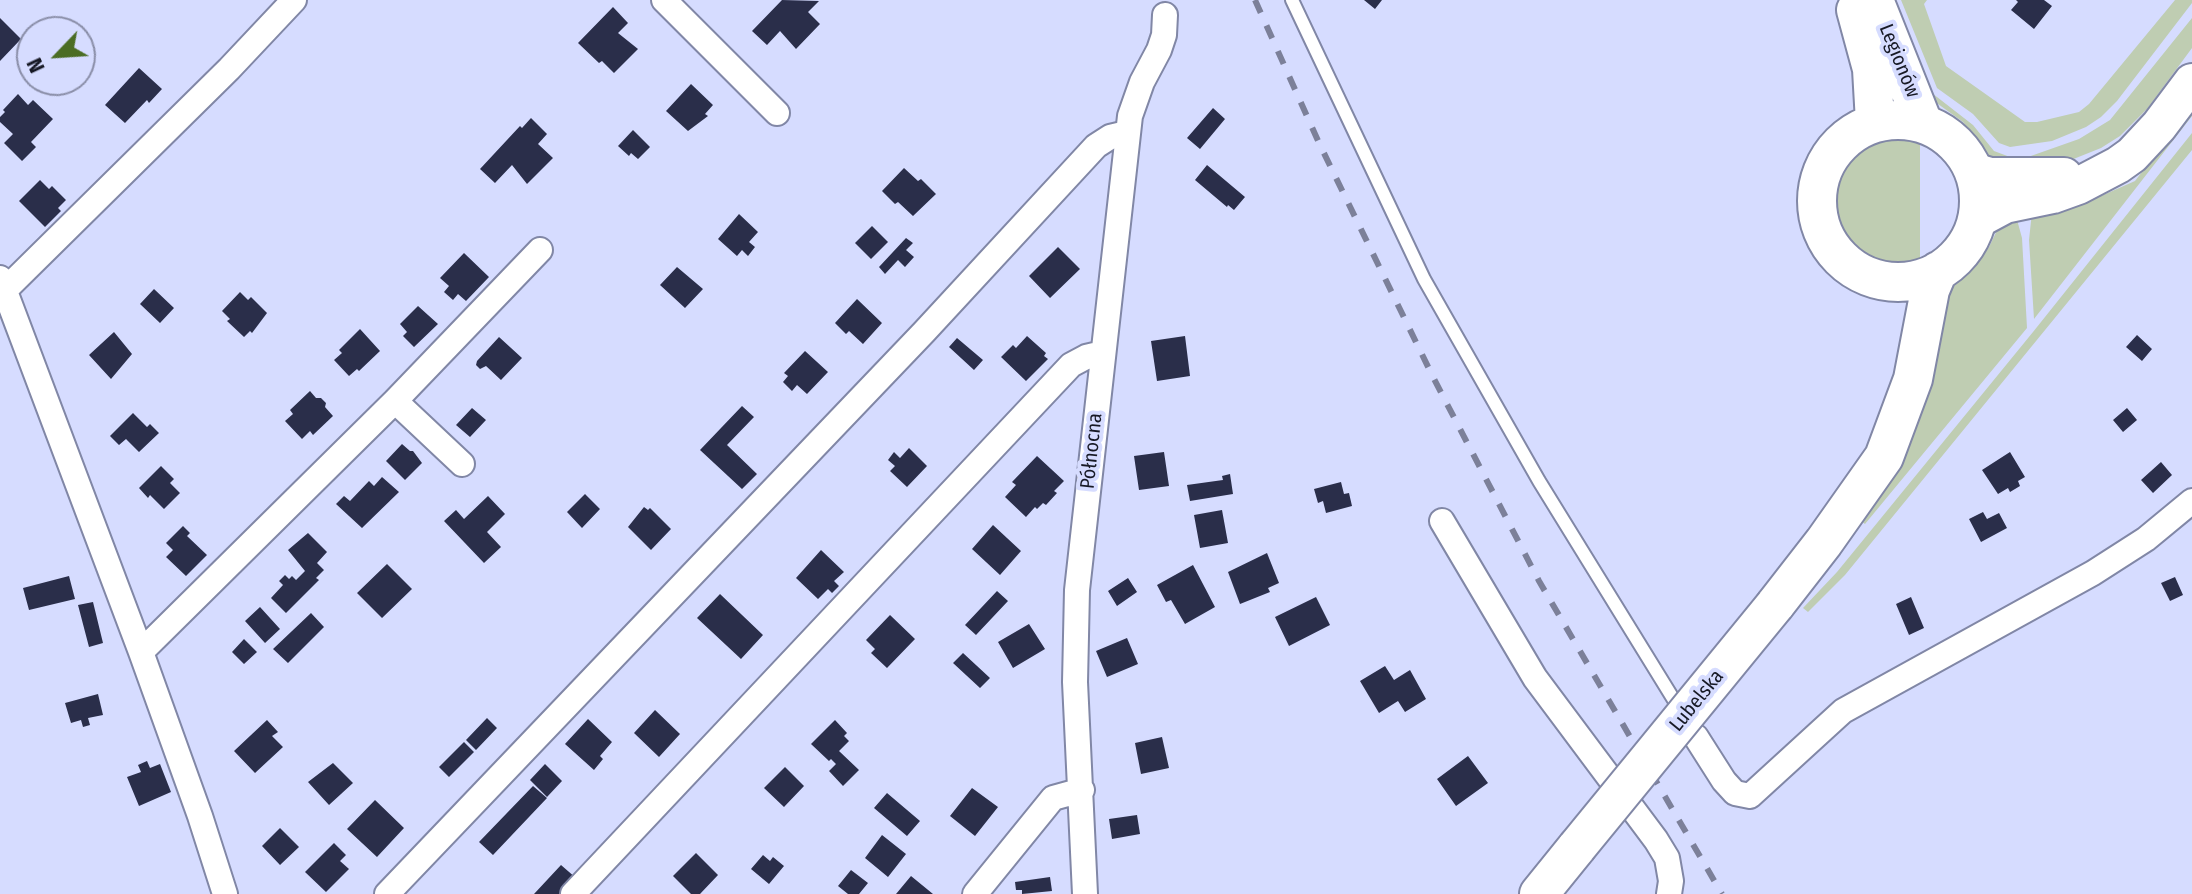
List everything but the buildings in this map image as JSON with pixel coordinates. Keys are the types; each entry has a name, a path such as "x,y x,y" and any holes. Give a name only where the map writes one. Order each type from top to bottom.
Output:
{"highway":[{"name":"Legionów","path":"1853,0 1872,69 1875,122"},
{"name":"Legionów","path":"1874,0 1923,123"},
{"path":"1899,119 1923,123 1953,141 1973,171 1979,195 1977,220 1963,249 1938,271 1916,280 1892,281 1866,275 1844,261 1827,240 1818,215 1821,176 1833,152 1852,134 1875,122 1899,119"},
{"name":"Lubelska","path":"1539,894 1775,605 1884,457 1916,366 1930,290 1938,271"},
{"name":"Lubelska","path":"1850,503 1881,414 1901,340 1901,303 1892,281"}],"main road":[{"path":"1977,220 2005,205 2053,195 2078,186 2118,165 2132,155 2159,126 2192,82"},
{"path":"1973,171 1990,176 2021,177 2101,172"}],"street":[{"path":"225,894 141,652 2,284 229,69 294,0"},
{"path":"664,0 777,113"},
{"name":"Północna","path":"1085,894 1075,682 1077,590 1127,133 1134,100 1164,35 1165,15"},
{"path":"387,894 913,343 1096,146 1110,137 1127,133"},
{"path":"141,652 395,401 540,250"},
{"path":"573,894 1071,365 1103,353"},
{"path":"395,401 462,464"},
{"path":"1696,737 1724,781 1735,793 1750,796 1843,711 2080,581 2146,539 2192,501"},
{"path":"1442,521 1535,678 1667,858 1671,881 1669,894"},
{"path":"975,894 1053,798 1082,790"}],"lane":[{"path":"1292,0 1431,292 1553,504 1674,700"}],"green space":[{"path":"1901,0 1927,0 1924,4 1946,66 2025,122 2079,112 2175,0 2192,0 2192,3 2117,101 2101,117 2052,141 2010,147 1999,143 1973,114 1937,88"},
{"path":"2192,18 2192,48 2147,109 2120,136 2101,148 2071,160 2028,167 2028,157 2079,139 2110,120"},
{"path":"1928,90 1973,125 1994,151 2010,157 2011,167 1990,158 1963,122 1927,96"},
{"path":"2192,107 2192,116 2034,319 2029,240 2032,212 2085,203 2135,181"},
{"path":"2192,133 2192,150 1845,575 1808,612 1803,608 1837,572"},
{"path":"1900,136 1920,140 1920,261 1901,265 1875,260 1854,247 1839,226 1834,201 1839,176 1853,154 1875,141"},
{"path":"2016,216 2022,238 2027,328 1865,524 1861,521 1948,289 1973,269 1989,247 2000,224"}],"railway":[{"path":"1255,0 1319,143 1433,377 1539,581 1722,894"}]}
